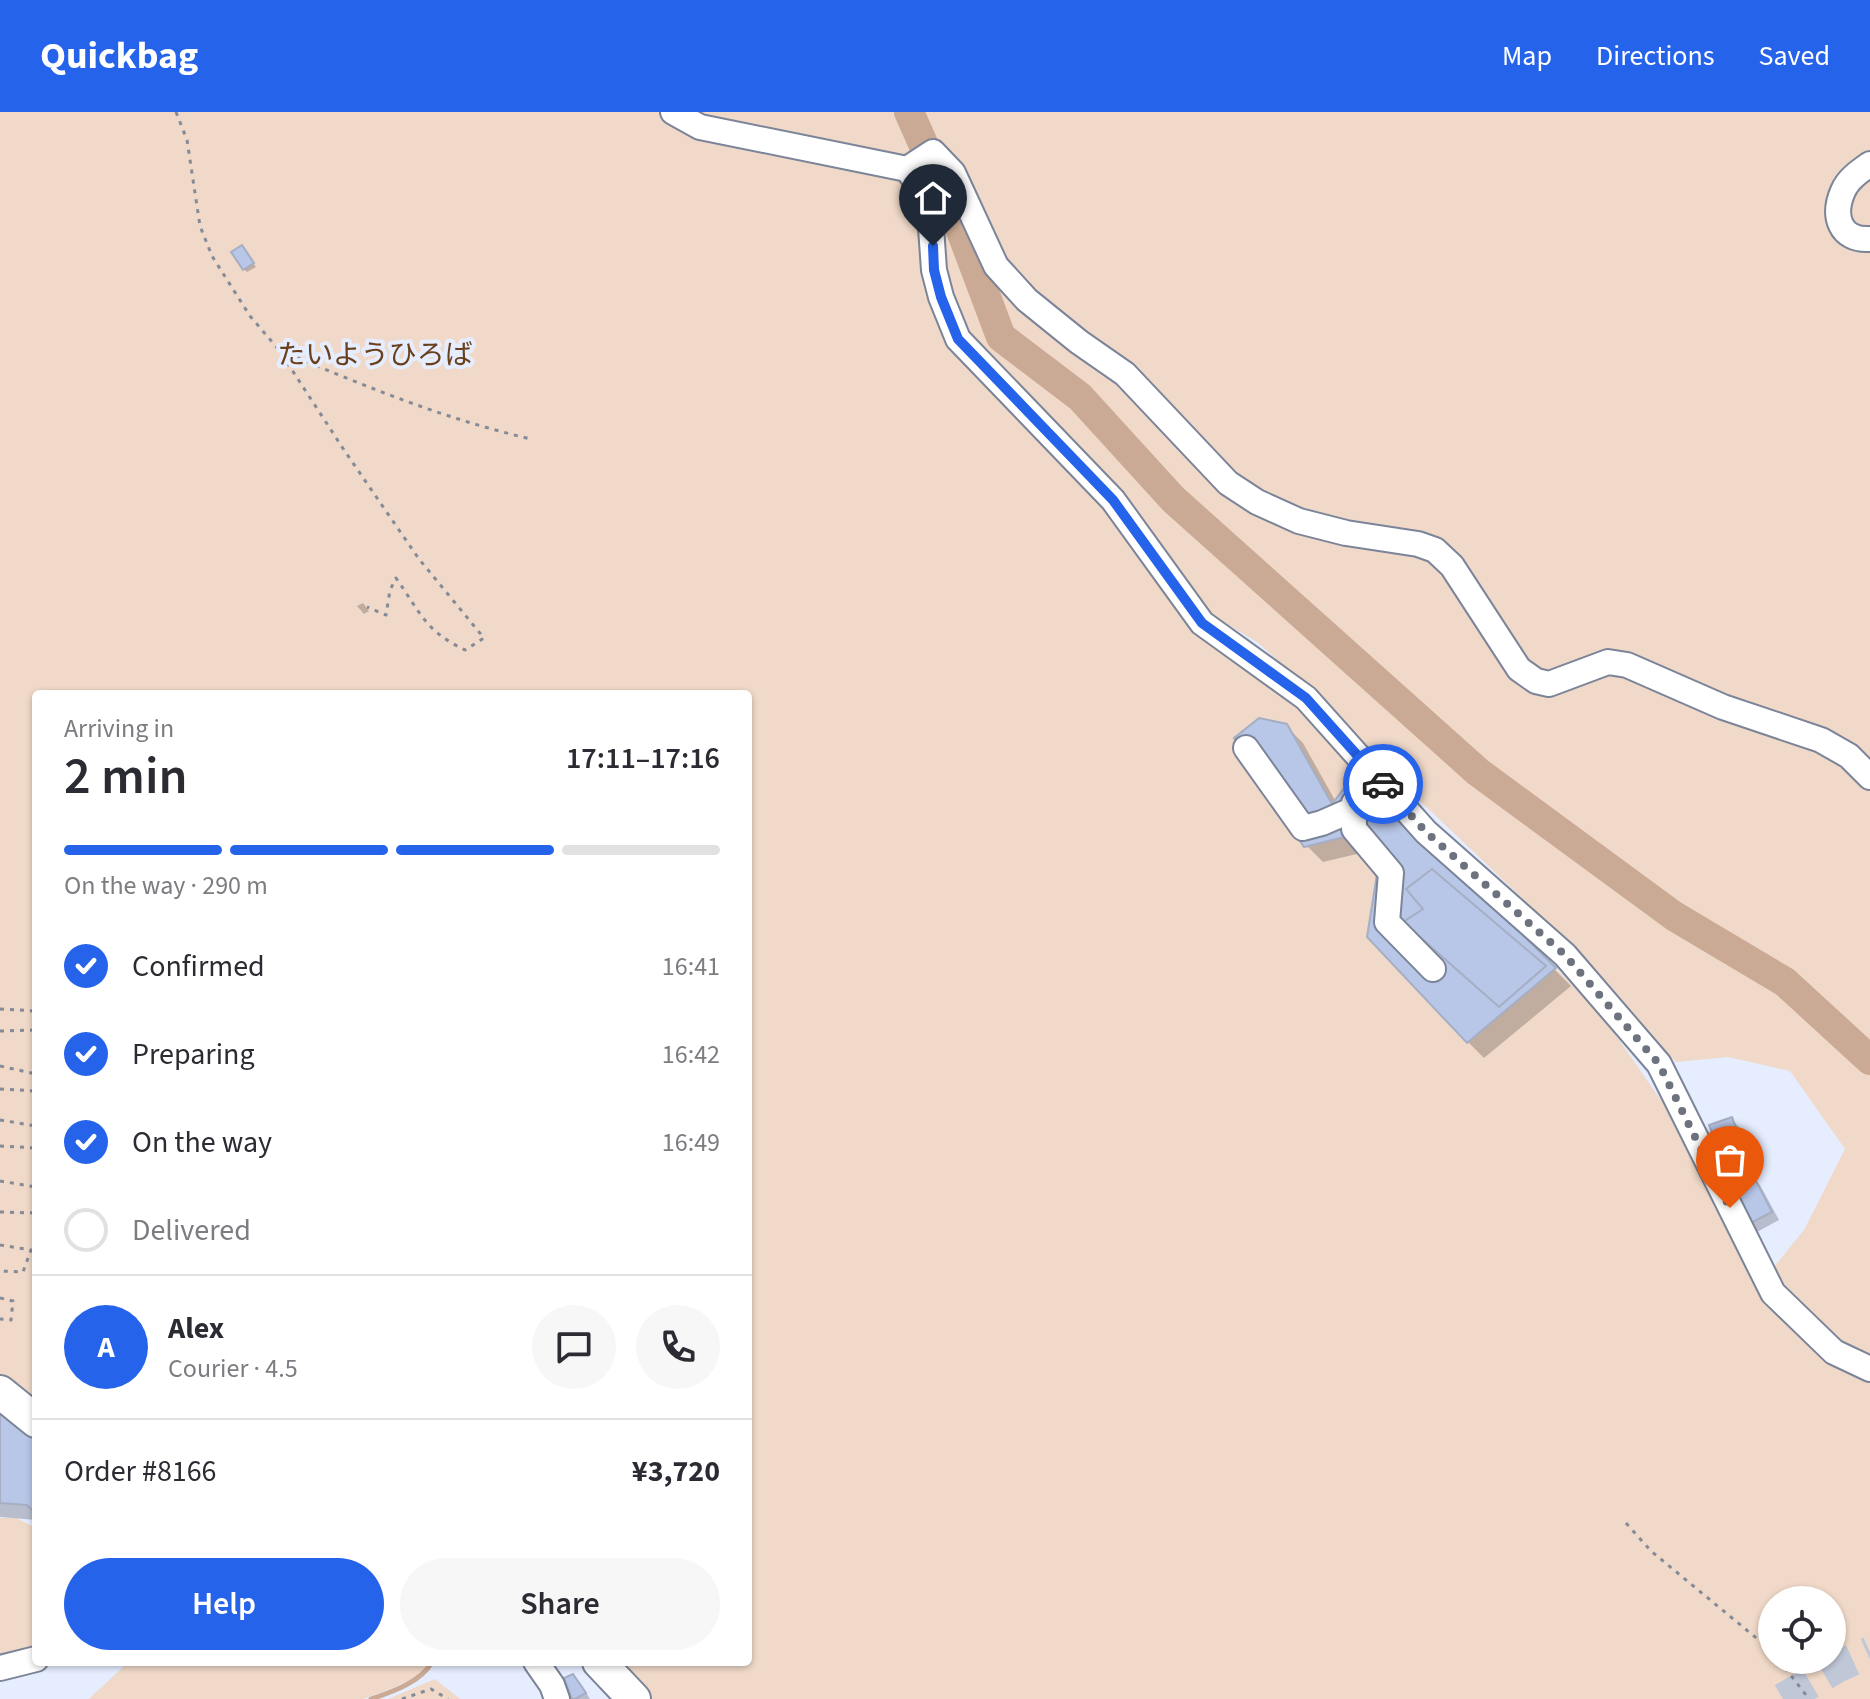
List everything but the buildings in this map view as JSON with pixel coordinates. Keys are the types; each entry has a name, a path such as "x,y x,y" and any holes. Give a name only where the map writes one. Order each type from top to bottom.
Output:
{"main road":[{"path":"0,1392 32,1418"},
{"path":"603,1666 634,1699"}],"street":[{"path":"673,112 700,127 907,169 929,199 934,270 958,339 1113,500 1202,623 1306,698 1426,832 1565,955 1659,1064 1773,1293 1834,1352 1870,1369"},
{"path":"907,169 933,152 953,173 996,266 1027,300 1125,374 1228,483 1257,502 1299,521 1435,550 1452,566 1519,669 1536,681 1549,684 1558,682 1608,662 1627,665 1723,707 1821,740 1849,756 1870,777"},
{"path":"1870,164 1858,172 1843,190 1838,215 1839,223 1849,236 1858,240 1870,239"},
{"path":"1246,748 1303,828 1354,809"},
{"path":"1379,779 1354,803 1354,829 1391,873 1387,922 1433,969"},
{"path":"0,1668 32,1660"},
{"path":"539,1666 557,1699"}],"path":[{"path":"176,112 187,140 200,226 212,256 250,316 279,350 419,559 484,638 465,650 446,641 430,629 396,578 390,590 386,615 367,607"},
{"path":"279,350 473,426 531,439"},
{"path":"0,1009 32,1011"},
{"path":"0,1031 32,1030"},
{"path":"0,1066 32,1073"},
{"path":"0,1089 32,1091"},
{"path":"0,1120 32,1125"},
{"path":"0,1146 32,1148"},
{"path":"0,1181 32,1186"},
{"path":"0,1212 32,1213"},
{"path":"0,1245 31,1250 23,1272 0,1271"},
{"path":"0,1298 13,1301 11,1320 0,1319"},
{"path":"1626,1523 1651,1551 1758,1639"},
{"path":"1790,1674 1809,1699"},
{"path":"402,1699 431,1689 448,1699"}],"green space":[{"name":"たいようひろば","path":"0,112 1870,112 1870,1699 652,1699 625,1666 752,1666 752,690 32,690 32,1410 0,1382","holes":["1215,617 1257,642 1330,706 1397,779 1581,954 1676,1062 1728,1057 1790,1071 1845,1149 1804,1230 1761,1283 1750,1246 1714,1207 1697,1133 1660,1099 1606,1021 1556,968 1466,1043 1367,937 1377,874 1344,837 1235,739 1259,718 1287,724 1332,804 1358,770 1304,705 1202,623"]},
{"path":"0,1518 16,1518 32,1526 32,1652 0,1659"},
{"path":"426,1666 408,1680 363,1699 89,1699 123,1667"},
{"path":"435,1679 460,1699 388,1699"}],"waterway":[{"path":"909,112 957,220 1001,337 1080,397 1173,499 1478,772 1674,916 1785,982 1870,1060"},
{"path":"371,1699 413,1681 429,1666"}],"tunnel":[{"path":"1783,1699 1837,1667 1870,1652"}],"way so far":[{"path":"1383,784 1426,832 1565,955 1659,1064 1730,1208"}],"route":[{"path":"933,246 934,270 941,297 958,339 1113,500 1202,623 1306,698 1383,784"}]}
